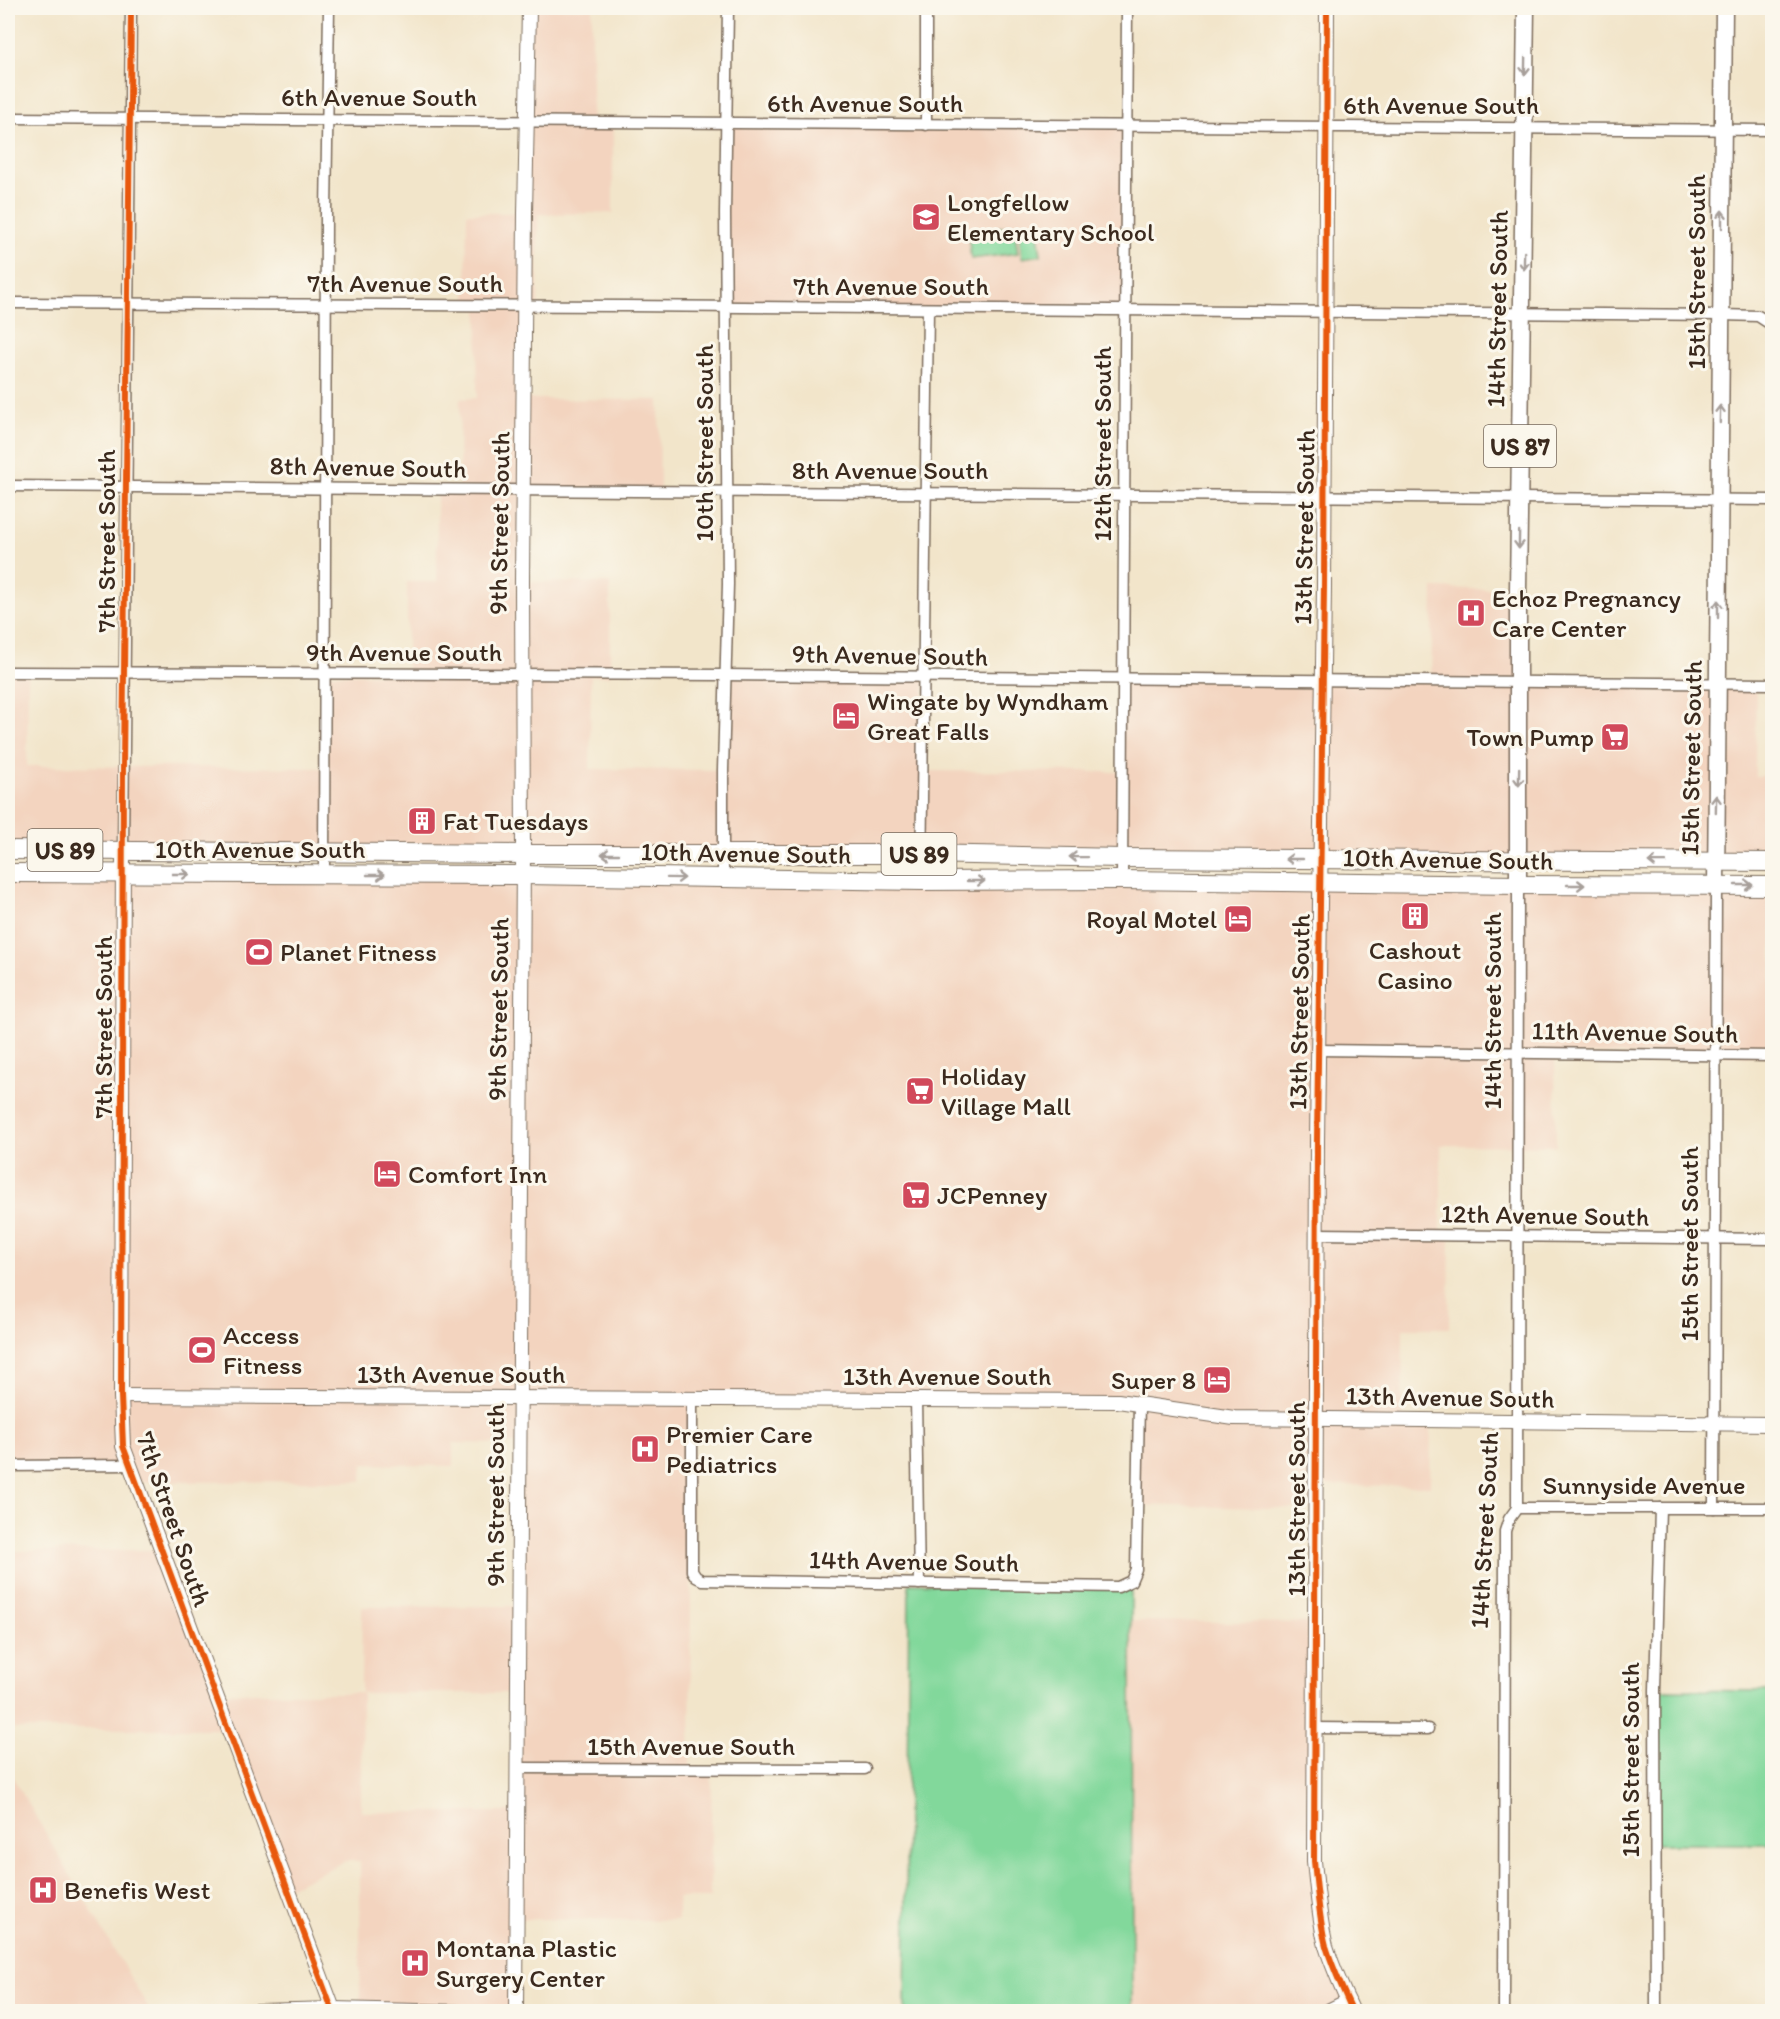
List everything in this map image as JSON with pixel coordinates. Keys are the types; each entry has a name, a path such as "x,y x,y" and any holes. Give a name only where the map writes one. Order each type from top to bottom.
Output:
{"highway":[{"name":"10th Avenue South","path":"8,850 920,854 1122,858 1773,862"},
{"name":"10th Avenue South","path":"8,873 1773,886"}],"main road":[{"name":"14th Street South","path":"1518,885 1526,8"},
{"name":"15th Street South","path":"1716,885 1724,8"}],"street":[{"name":"7th Street South","path":"131,8 123,850 120,1396 123,1446 333,2010"},
{"path":"324,874 329,8"},
{"name":"9th Street South","path":"516,2012 524,306 529,8"},
{"name":"10th Street South","path":"723,878 724,675 728,584 725,308 728,8"},
{"path":"926,8 926,125"},
{"name":"12th Street South","path":"1122,880 1127,8"},
{"name":"13th Street South","path":"1327,8 1319,883 1314,1861 1326,1945 1351,2006"},
{"name":"6th Avenue South","path":"8,118 1773,130"},
{"name":"7th Avenue South","path":"8,303 1722,315 1758,316 1773,325"},
{"path":"921,881 928,309"},
{"name":"8th Avenue South","path":"8,486 1773,500"},
{"name":"9th Avenue South","path":"8,672 522,676 724,675 1773,684"},
{"name":"14th Street South","path":"1504,2012 1504,1531 1516,1508 1518,885"},
{"name":"15th Street South","path":"1714,1508 1716,885"},
{"name":"11th Avenue South","path":"1318,1050 1773,1056"},
{"name":"12th Avenue South","path":"1317,1234 1516,1238 1773,1239"},
{"name":"13th Avenue South","path":"120,1396 1118,1401 1234,1418 1773,1424"},
{"name":"14th Avenue South","path":"692,1398 692,1571 702,1580 1118,1587 1131,1581 1136,1569 1139,1403"},
{"path":"916,1399 919,1584"},
{"path":"8,1466 129,1465"},
{"name":"Sunnyside Avenue","path":"1516,1508 1773,1508"},
{"name":"15th Street South","path":"1656,2012 1655,1702 1660,1508"},
{"path":"1314,1728 1428,1729"},
{"name":"15th Avenue South","path":"517,1768 865,1769"},
{"path":"1326,2012 1351,2006"},
{"path":"216,2012 333,2010 461,2012"}],"shaded area":[{"path":"528,8 592,8 592,122 613,122 613,213 538,214 538,306 525,306 524,399 659,400 660,491 524,491 522,582 610,583 610,676 591,676 590,769 723,770 724,675 924,678 923,771 1121,772 1123,680 1431,682 1433,588 1518,590 1519,682 1756,684 1755,776 1772,776 1772,862 8,850 8,672 28,673 27,766 324,768 325,674 407,675 407,582 437,582 437,490 459,490 460,399 477,398 478,306 466,306 467,213 524,213"},
{"name":"Longfellow Elementary School","path":"726,124 1126,126 1126,310 725,308"},
{"path":"8,873 1772,886 1772,1056 1555,1054 1556,1146 1441,1145 1441,1236 1450,1236 1449,1328 1403,1328 1402,1420 1431,1420 1430,1486 1316,1485 1316,1509 1137,1505 1139,1404 692,1399 690,1768 712,1769 710,1898 678,1898 678,1920 517,1919 516,2011 333,2011 360,2009 360,1861 345,1861 288,1888 228,1729 8,1729 8,1626 12,1625 10,1551 161,1550 215,1693 361,1693 362,1607 518,1606 519,1444 453,1443 453,1466 363,1464 362,1481 135,1482 129,1465 8,1466","holes":["362,1693 517,1693 517,1812 361,1812"]},
{"path":"1131,1621 1315,1623 1319,1908 1348,2001 1326,2012 1132,2011"},
{"name":"Benefis West","path":"8,1769 150,2011 8,2011"}],"green space":[{"path":"1014,225 1018,253 971,259 968,232"},
{"path":"1037,225 1041,255 1022,258 1018,227"},
{"path":"1131,1581 1132,2011 905,2012 909,1583 1117,1587"},
{"path":"1655,1690 1772,1691 1772,1844 1655,1844"}],"cycle path":[{"path":"131,8 123,767 121,1396 123,1446 333,2012"},
{"path":"1327,8 1324,586 1317,1142 1314,1861 1326,1946 1353,2012"}],"place":[{"name":"Longfellow Elementary School","path":"926,217"},
{"name":"Echoz Pregnancy Care Center","path":"1471,613"},
{"name":"Wingate by Wyndham Great Falls","path":"846,716"},
{"name":"Town Pump","path":"1615,737"},
{"name":"Fat Tuesdays","path":"422,821"},
{"name":"Cashout Casino","path":"1415,916"},
{"name":"Royal Motel","path":"1238,919"},
{"name":"Planet Fitness","path":"259,952"},
{"name":"Holiday Village Mall","path":"920,1091"},
{"name":"Comfort Inn","path":"387,1174"},
{"name":"JCPenney","path":"916,1195"},
{"name":"Access Fitness","path":"202,1350"},
{"name":"Super 8","path":"1217,1380"},
{"name":"Premier Care Pediatrics","path":"645,1449"},
{"name":"Benefis West","path":"43,1890"},
{"name":"Montana Plastic Surgery Center","path":"415,1963"}]}
